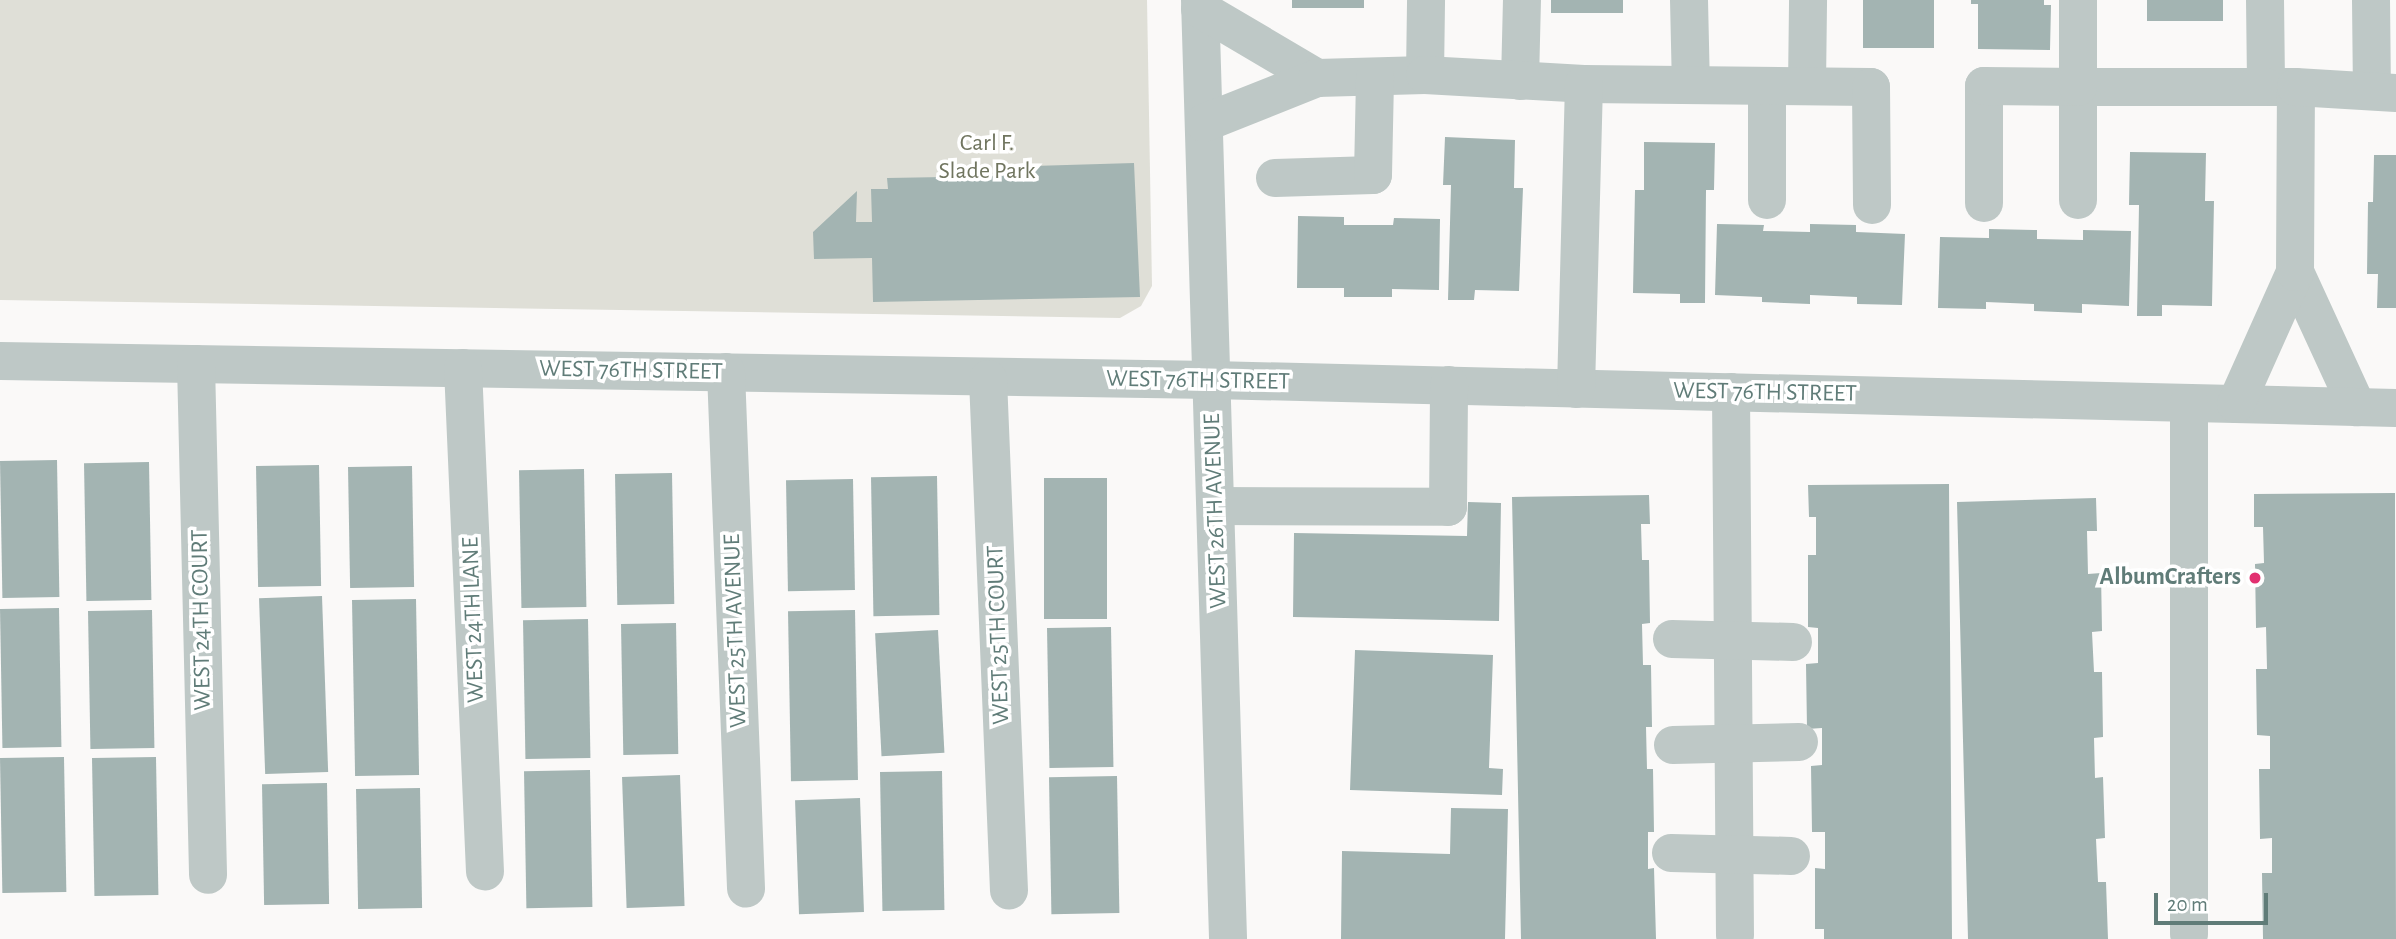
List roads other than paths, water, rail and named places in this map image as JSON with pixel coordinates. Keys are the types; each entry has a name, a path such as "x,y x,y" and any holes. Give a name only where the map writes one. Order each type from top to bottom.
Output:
{"street":[{"path":"1426,0 1426,75"},
{"path":"1520,81 1522,0"},
{"path":"1689,0 1691,85"},
{"path":"1807,86 1808,0"},
{"path":"2078,0 2078,200"},
{"path":"2265,0 2281,87 2295,272 2357,407"},
{"path":"1984,203 1984,86 2281,87 2384,92 2371,0"},
{"path":"1200,4 1317,78"},
{"name":"WEST 26TH AVENUE","path":"1200,4 1228,939"},
{"path":"1204,123 1317,78 1426,75 1584,84 1871,87 1872,205"},
{"path":"1275,178 1373,175 1374,78"},
{"path":"1576,389 1584,84"},
{"path":"1766,86 1767,200"},
{"path":"2236,404 2295,272"},
{"name":"WEST 76TH STREET","path":"0,361 726,372 988,379 1212,380 2396,408"},
{"name":"WEST 24TH COURT","path":"196,364 208,876"},
{"name":"WEST 24TH LANE","path":"463,368 485,872"},
{"name":"WEST 25TH AVENUE","path":"726,372 746,889"},
{"name":"WEST 25TH COURT","path":"988,379 1009,891"},
{"path":"1216,506 1448,507 1449,385"},
{"path":"1731,392 1735,935"},
{"path":"2189,403 2189,934"},
{"path":"1672,639 1793,642"},
{"path":"1673,745 1799,742"},
{"path":"1671,853 1791,856"}],"place":[{"name":"AlbumCrafters","path":"2255,578"}],"park label":[{"name":"Carl F. Slade Park","path":"987,158"}]}
